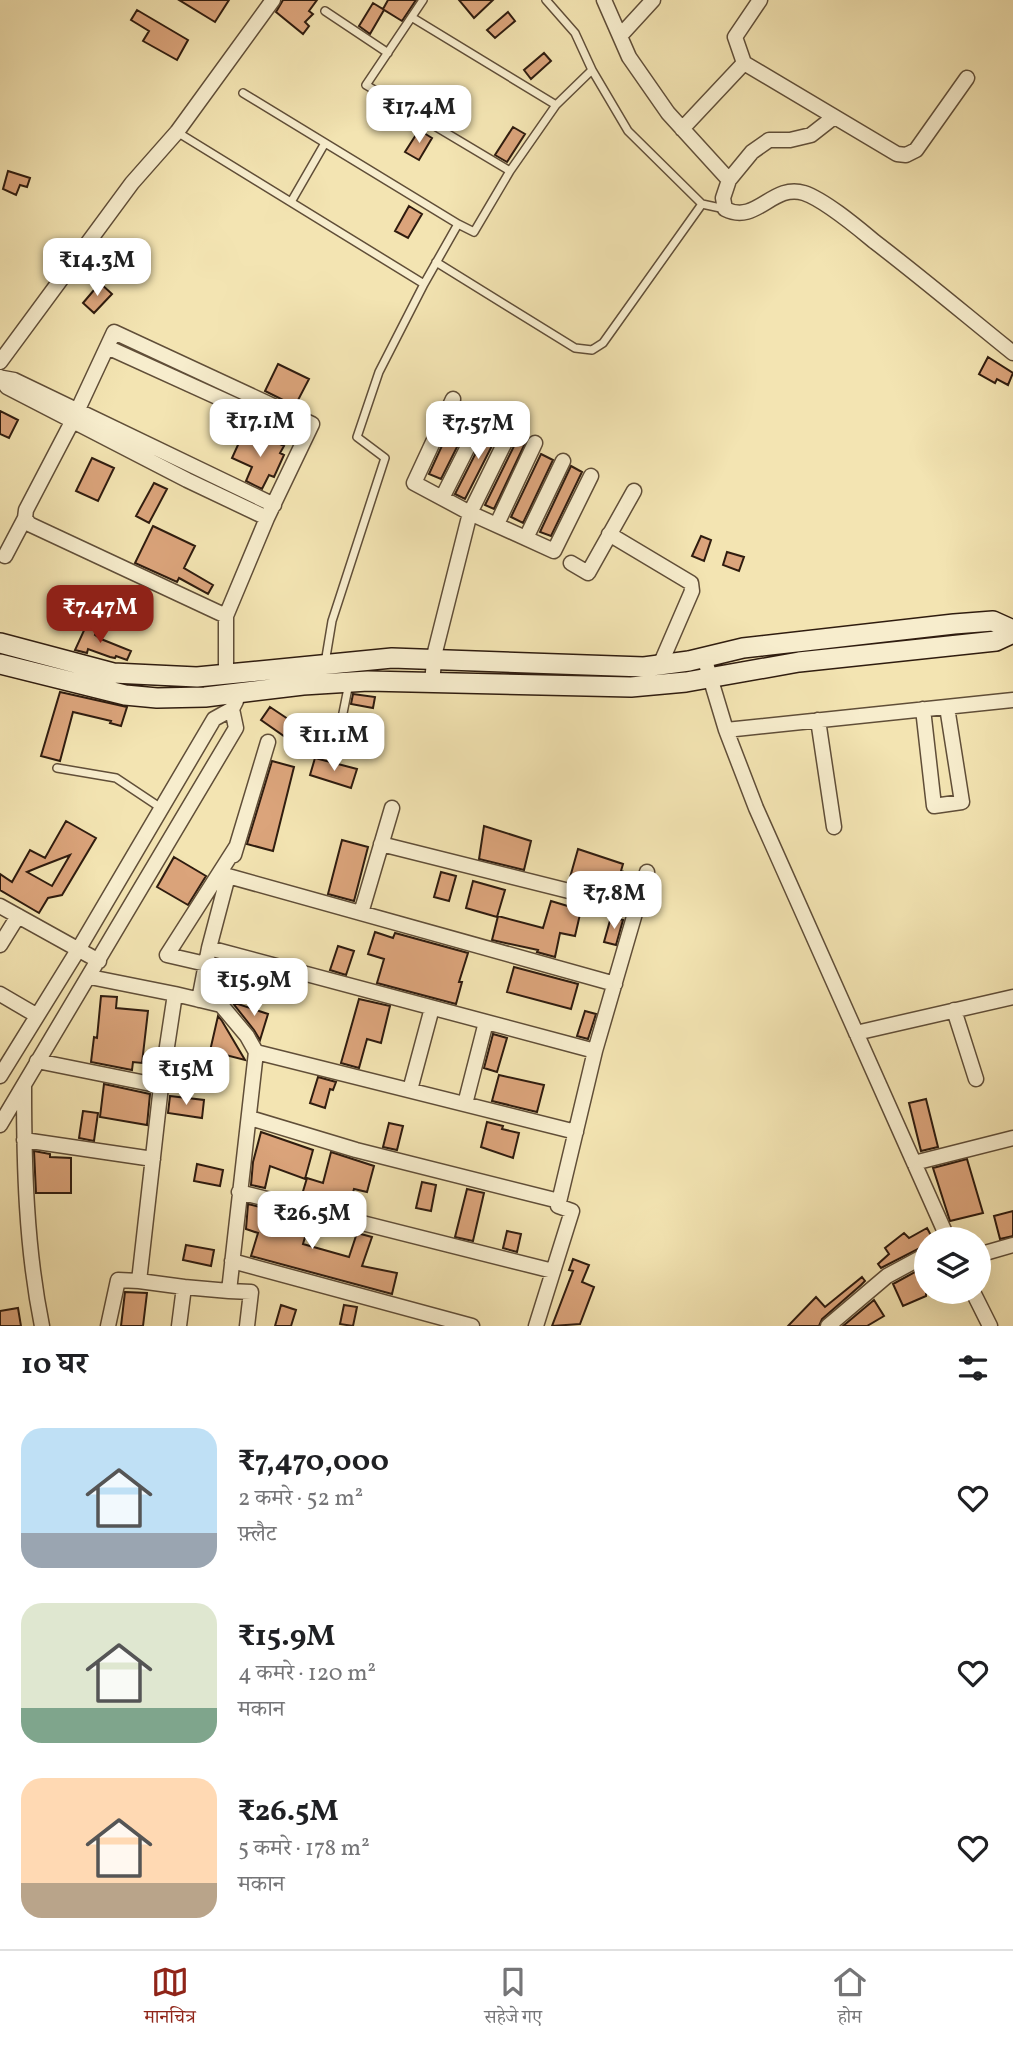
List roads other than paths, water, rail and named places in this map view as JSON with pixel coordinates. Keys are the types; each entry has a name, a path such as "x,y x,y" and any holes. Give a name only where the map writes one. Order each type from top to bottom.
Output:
{"street":[{"path":"3,351 132,183 177,132 273,0"},
{"path":"604,0 632,60 682,129 729,180"},
{"path":"620,37 653,0"},
{"path":"760,0 735,37 744,63 897,154 906,155 916,150 967,78"},
{"path":"682,129 744,63"},
{"path":"834,117 811,135 790,140 769,140 760,146 729,180 724,203 735,214 747,213 780,193 803,193 844,217 1013,353"},
{"path":"5,556 76,415 114,332 312,424 267,518 226,616 226,674"},
{"path":"1,378 8,387 274,505"},
{"path":"453,399 414,482 442,498 554,551 592,476"},
{"path":"442,498 485,413"},
{"path":"76,415 187,480 267,518"},
{"path":"432,682 435,659 470,513 512,428"},
{"path":"496,524 535,443"},
{"path":"526,538 563,461"},
{"path":"571,564 588,573 634,491"},
{"path":"25,518 29,524 226,616"},
{"path":"609,534 691,583 692,591 660,665"},
{"path":"0,643 113,673 197,677 392,658 644,667 743,648 954,624 993,621 1013,632"},
{"path":"0,664 125,695 157,698 205,697 236,701 349,682 631,687 710,678 799,662 996,641 1013,632"},
{"path":"704,657 726,730 756,808 943,1227"},
{"path":"726,730 1013,700"},
{"path":"0,1076 78,950 214,719 236,701"},
{"path":"0,1125 4,1107 24,1084 90,977 236,728 236,701"},
{"path":"923,709 934,806 962,802 947,707"},
{"path":"818,720 834,827"},
{"path":"199,1000 209,948 228,876 268,742"},
{"path":"361,913 392,808"},
{"path":"381,844 637,908"},
{"path":"206,964 167,955 236,847"},
{"path":"536,1326 572,1211 558,1206 595,1051 648,872"},
{"path":"228,876 615,984"},
{"path":"0,906 99,961"},
{"path":"0,946 18,916"},
{"path":"209,948 595,1051"},
{"path":"90,977 221,1005 247,1036 256,1052 229,1291"},
{"path":"0,994 36,1014"},
{"path":"139,1281 161,1086 175,994"},
{"path":"856,1033 1013,997"},
{"path":"410,1090 432,1007"},
{"path":"954,1010 976,1079"},
{"path":"465,1104 486,1022"},
{"path":"256,1052 576,1132"},
{"path":"37,1062 161,1086"},
{"path":"24,1084 24,1140 33,1279 42,1326"},
{"path":"250,1118 356,1150 559,1201"},
{"path":"914,1163 1013,1138"},
{"path":"24,1140 153,1159"},
{"path":"239,1192 553,1271"},
{"path":"991,1251 1013,1245"},
{"path":"232,1261 472,1326"},
{"path":"828,1326 887,1276 914,1261"},
{"path":"108,1326 117,1280 251,1292 247,1326"},
{"path":"179,1326 184,1287"},
{"path":"979,1304 990,1326"}],"lane":[{"path":"423,0 413,19 366,85 510,171"},
{"path":"546,0 575,33 592,69 628,131 702,204 724,203"},
{"path":"325,11 388,53"},
{"path":"413,19 556,105"},
{"path":"243,93 474,232 510,171 556,105 592,69"},
{"path":"177,132 425,284"},
{"path":"291,202 325,143"},
{"path":"436,262 575,348 592,350 603,343 702,204"},
{"path":"325,663 332,621 384,458 357,437 379,372 458,224"},
{"path":"335,753 349,682"},
{"path":"57,768 116,778 162,808"}]}
